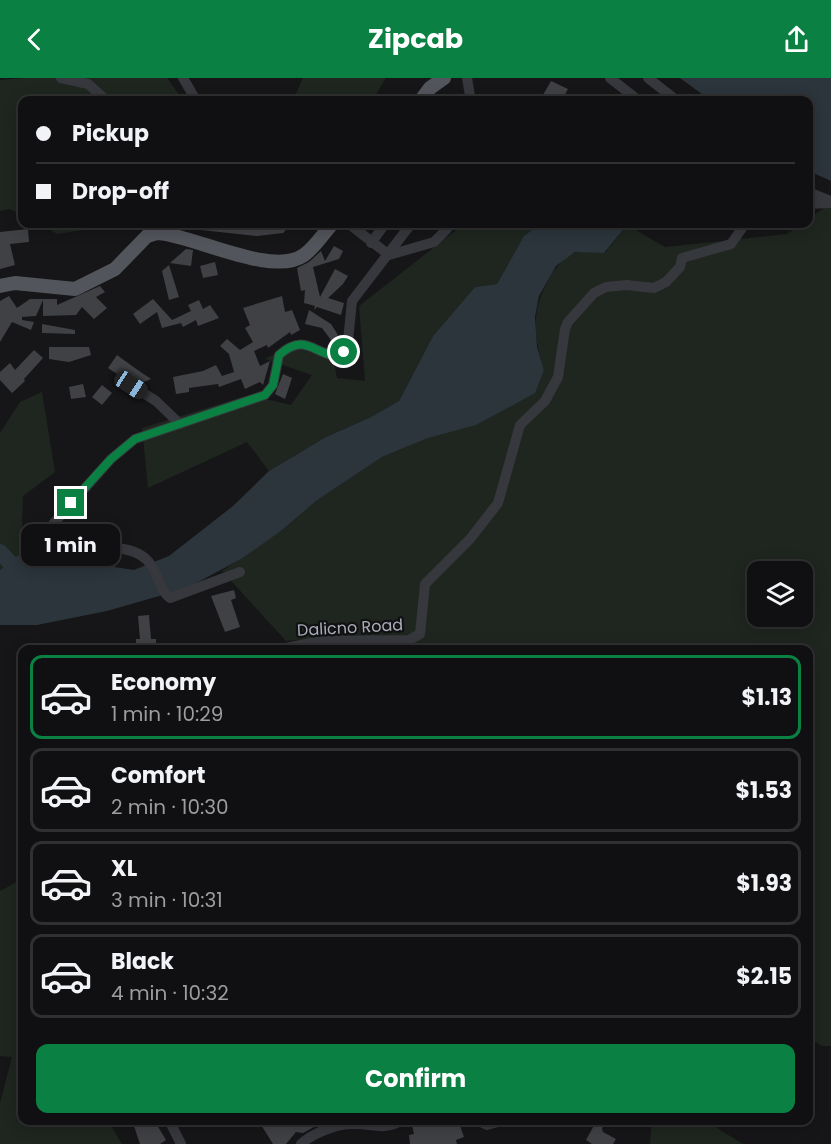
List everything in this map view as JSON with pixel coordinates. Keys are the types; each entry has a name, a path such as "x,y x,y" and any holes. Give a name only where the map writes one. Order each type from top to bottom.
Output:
{"main road":[{"path":"424,96 430,88 444,78"},
{"path":"0,286 15,283 75,289 115,268 148,230 165,233 226,253 284,260 303,256 328,228"}],"street":[{"path":"61,78 88,84 102,96"},
{"path":"183,78 194,96"},
{"path":"466,78 470,96"},
{"path":"610,78 633,96"},
{"path":"648,78 671,96"},
{"path":"813,194 831,202"},
{"path":"813,204 831,202"},
{"path":"354,228 389,255 434,242 447,229"},
{"path":"371,243 382,228"},
{"path":"240,572 170,598 143,555 133,551 65,548 53,537 53,524 124,447 135,439 265,395 273,385 279,355 294,345 308,344 334,356 344,352 348,341 352,301 408,228"},
{"name":"Dalicno Road","path":"300,645 320,641 409,640 420,634 423,624 425,584 470,539 498,503 520,425 532,416 545,401 558,377 565,329 578,308 594,293 606,287 627,285 654,288 666,282 680,267 682,258 731,244 742,228"},
{"path":"131,385 156,401 180,424"},
{"path":"172,1125 181,1144"},
{"path":"301,1144 310,1137 347,1125"},
{"path":"370,1125 388,1127 392,1125"}],"shaded area":[{"path":"167,78 180,96 18,96 18,213 10,209 0,211 0,80"},
{"path":"303,78 386,78 375,96 295,96"},
{"path":"680,78 831,78 831,181 813,173 813,96 705,96"},
{"path":"831,203 831,1046 822,1046 813,1040 813,645 337,645 339,636 286,641 222,571 281,531 316,501 382,457 428,438 544,370 536,334 537,312 550,277 569,256 580,251 605,253 625,228 632,228 665,247 787,234 796,228 813,228 813,216"},
{"path":"47,228 107,228 107,230 90,229 57,234"},
{"path":"459,228 535,228 524,237 497,284 475,287 433,336 399,401 371,417 326,437 269,471 247,442 148,488 142,428 249,395 291,405 312,375 265,359 299,342 333,357 337,378 365,381 359,306"},
{"path":"535,228 625,228 604,253 575,252 556,266 539,296 535,317 537,347 544,370 535,393 476,425 428,438 382,457 316,501 281,531 241,559 187,588 107,611 37,625 0,625 0,570 21,553 134,570 169,556 233,506 269,471 326,437 371,417 399,401 433,336 475,287 497,284 524,236"},
{"path":"42,392 55,472 23,496 21,553 0,570 0,433 20,402"},
{"path":"18,881 18,1125 110,1125 122,1144 0,1144 0,1103 12,1057 0,1056 0,891"},
{"path":"652,1125 715,1125 743,1144 650,1144"}],"building":[{"path":"551,81 568,89 564,96 543,95"},
{"path":"183,228 288,228 283,233 257,236"},
{"path":"28,229 29,242 10,244 15,265 0,269 0,232"},
{"path":"334,246 343,251 339,259 313,267 320,297 335,269 348,276 328,298 344,303 341,315 317,307 314,310 315,306 304,303 305,290 301,291 297,268 309,262 321,251 325,261"},
{"path":"186,249 193,250 191,266 170,263"},
{"path":"215,262 218,275 203,278 200,266"},
{"path":"169,265 179,297 169,300 162,271"},
{"path":"100,286 105,292 96,297 107,308 94,319 82,307 76,315 43,316 43,300 36,316 22,317 22,320 34,322 31,330 12,322 0,342 0,301 9,296 17,308 30,299 57,299 57,305"},
{"path":"282,296 285,312 292,310 300,330 291,335 290,332 268,348 267,345 254,351 260,366 270,361 263,385 260,382 245,389 241,379 219,387 218,384 189,388 189,392 176,394 173,377 203,371 216,365 222,376 234,372 229,354 220,346 227,339 240,350 253,342 245,328 250,325 243,308"},
{"path":"153,299 172,320 191,311 188,305 199,300 203,309 210,305 219,318 198,326 196,320 183,327 181,323 162,328 157,312 140,324 133,314"},
{"path":"309,310 331,324 338,335 331,340 322,328 305,324"},
{"path":"42,324 75,330 75,334 42,333"},
{"path":"49,347 89,347 91,355 69,362 49,359"},
{"path":"34,350 43,358 12,393 0,380 0,372 10,363 15,370"},
{"path":"117,355 151,379 142,383 132,378 126,380 108,368"},
{"path":"283,374 292,378 285,399 275,394"},
{"path":"83,384 86,397 71,399 69,387"},
{"path":"102,385 112,393 102,405 92,397"},
{"path":"234,590 236,598 231,600 240,627 225,632 211,596"},
{"path":"149,615 151,639 156,639 156,645 136,645 136,639 140,639 138,616"},
{"path":"134,1125 157,1125 166,1140 160,1144 140,1144"},
{"path":"261,1125 317,1125 303,1133 296,1132 286,1144 273,1144"},
{"path":"412,1125 460,1125 464,1137 456,1140 457,1144 410,1144 409,1135 414,1134"},
{"path":"594,1125 605,1125 602,1128 603,1132 616,1139 613,1144 592,1144 586,1140"}],"waterway":[{"path":"0,552 24,578"}],"route":[{"path":"71,503 111,459 135,439 265,395 273,385 279,355 294,345 308,344 334,356 344,352"}]}
